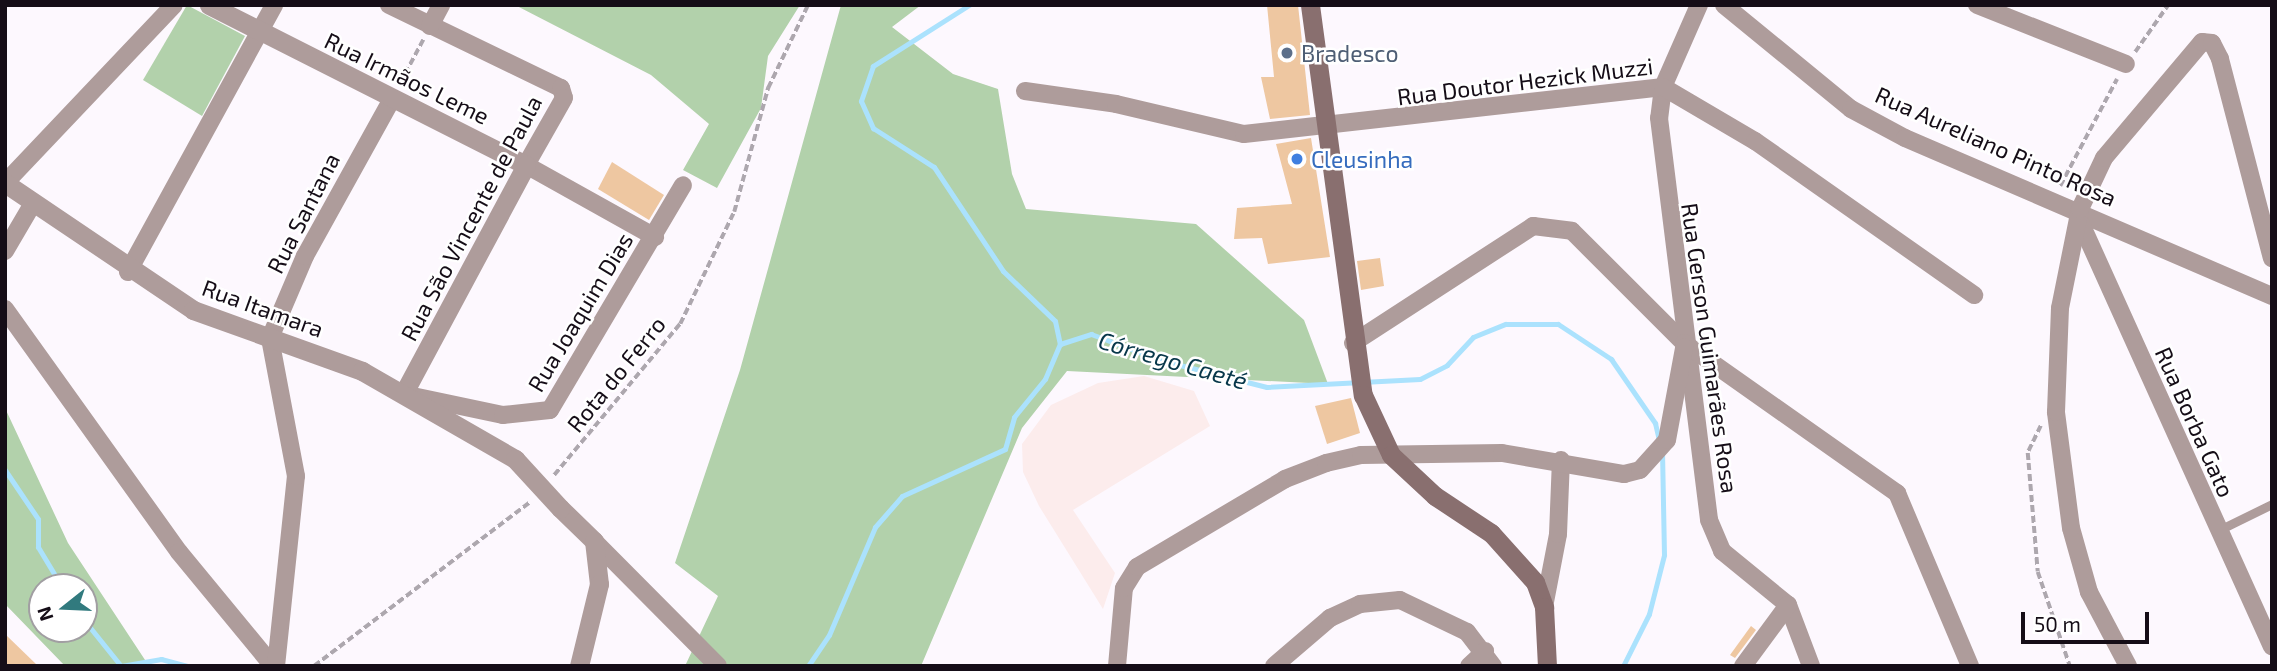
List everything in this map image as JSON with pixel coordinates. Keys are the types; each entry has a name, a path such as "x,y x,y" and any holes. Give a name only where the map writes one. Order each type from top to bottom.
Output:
{"main road":[{"path":"1310,5 1322,130 1353,346 1363,395 1391,455 1518,559 1544,607 1547,666"}],"street":[{"path":"5,183 174,5"},
{"name":"Rua Irmãos Leme","path":"209,5 526,164 655,237"},
{"path":"128,272 274,5"},
{"name":"Rua São Vincente de Paula","path":"389,5 565,92 406,394"},
{"path":"430,26 441,5"},
{"name":"Rua Gerson Guimarães Rosa","path":"1699,5 1663,87 1660,152 1684,346 1712,534 1739,567 1788,605"},
{"name":"Rua Aureliano Pinto Rosa","path":"1724,5 1852,109 2054,198 2079,213 2272,296"},
{"path":"1977,5 2126,64"},
{"path":"2128,666 2109,640 2085,579 2056,412 2059,320 2079,213 2104,158 2196,47 2213,43 2272,258"},
{"name":"Rua Doutor Hezick Muzzi","path":"1025,91 1116,103 1244,134 1322,130 1663,87 1755,141 1974,295"},
{"name":"Rua Santana","path":"270,338 305,256 392,99"},
{"name":"Rua Itamara","path":"5,183 128,272 193,310 270,338 406,394 515,459 594,541"},
{"name":"Rua Joaquim Dias","path":"406,394 503,415 544,415 655,237 683,184"},
{"path":"5,251 32,205"},
{"name":"Rua Borba Gato","path":"2079,213 2272,646"},
{"path":"1353,346 1525,231 1554,225 1572,231 1684,346 1897,493 1970,666"},
{"path":"5,309 179,552 275,666"},
{"path":"270,338 296,476 275,666"},
{"path":"1117,666 1124,588 1137,568 1285,479 1326,463 1391,455 1561,460 1624,474 1640,470 1665,444 1684,346"},
{"path":"1544,607 1558,534 1561,460"},
{"path":"579,666 598,609 594,541"},
{"path":"594,541 718,666"},
{"path":"1274,666 1330,618 1377,601 1400,600 1428,611 1467,632 1489,658 1469,666"},
{"path":"1743,666 1788,605"},
{"path":"1788,605 1811,666"}],"lane":[{"path":"2218,530 2272,505"}],"path":[{"name":"Rota do Ferro","path":"544,485 680,324 734,212 768,88 808,5"},
{"path":"2054,198 2126,64 2168,5"},
{"path":"392,99 430,26"},
{"path":"2056,412 2032,436 2030,504 2038,572 2070,666"},
{"path":"314,666 536,495"}],"shaded area":[{"path":"1144,376 1194,391 1210,426 1073,510 1115,573 1103,609 1039,506 1023,472 1022,444 1051,405 1098,383"}],"green space":[{"path":"187,5 245,36 202,116 143,80"},
{"path":"515,5 800,5 768,56 761,108 717,188 683,170 709,124 651,75"},
{"path":"841,5 921,5 892,27 953,74 998,89 1012,174 1026,209 1196,224 1304,320 1328,384 1067,371 1022,428 921,666 685,666 718,596 675,563 740,370"},
{"path":"5,408 68,543 88,573 28,573 28,628 5,604"},
{"path":"98,589 149,666 65,666 43,643 98,643"}],"building":[{"path":"1267,5 1298,5 1310,115 1270,119 1261,77 1274,77"},
{"path":"1311,138 1330,257 1268,264 1262,238 1234,239 1237,208 1292,204 1276,144"},
{"path":"612,162 664,195 649,220 598,189"},
{"path":"1380,258 1384,286 1361,290 1357,261"},
{"path":"1351,398 1360,433 1327,444 1315,406"},
{"path":"1751,626 1756,630 1735,658 1730,655"},
{"path":"5,634 38,666 5,666"}],"waterway":[{"path":"969,5 873,66 861,101 873,128 934,167 1003,271 1055,321 1060,344"},
{"name":"Córrego Caeté","path":"808,666 829,635 875,527 902,496 1005,449 1014,417 1045,379 1060,344 1091,334 1160,360 1267,387 1420,379 1447,365 1473,337 1506,324 1558,324 1611,359 1655,423 1659,441"},
{"name":"Córrego Caeté","path":"1623,666 1649,614 1664,555 1662,454"},
{"path":"5,470 38,519 38,547 54,573"},
{"path":"98,637 121,666 161,659 188,666"}],"place":[{"name":"Bradesco","path":"1287,53"},
{"name":"Cleusinha","path":"1297,159"}]}
